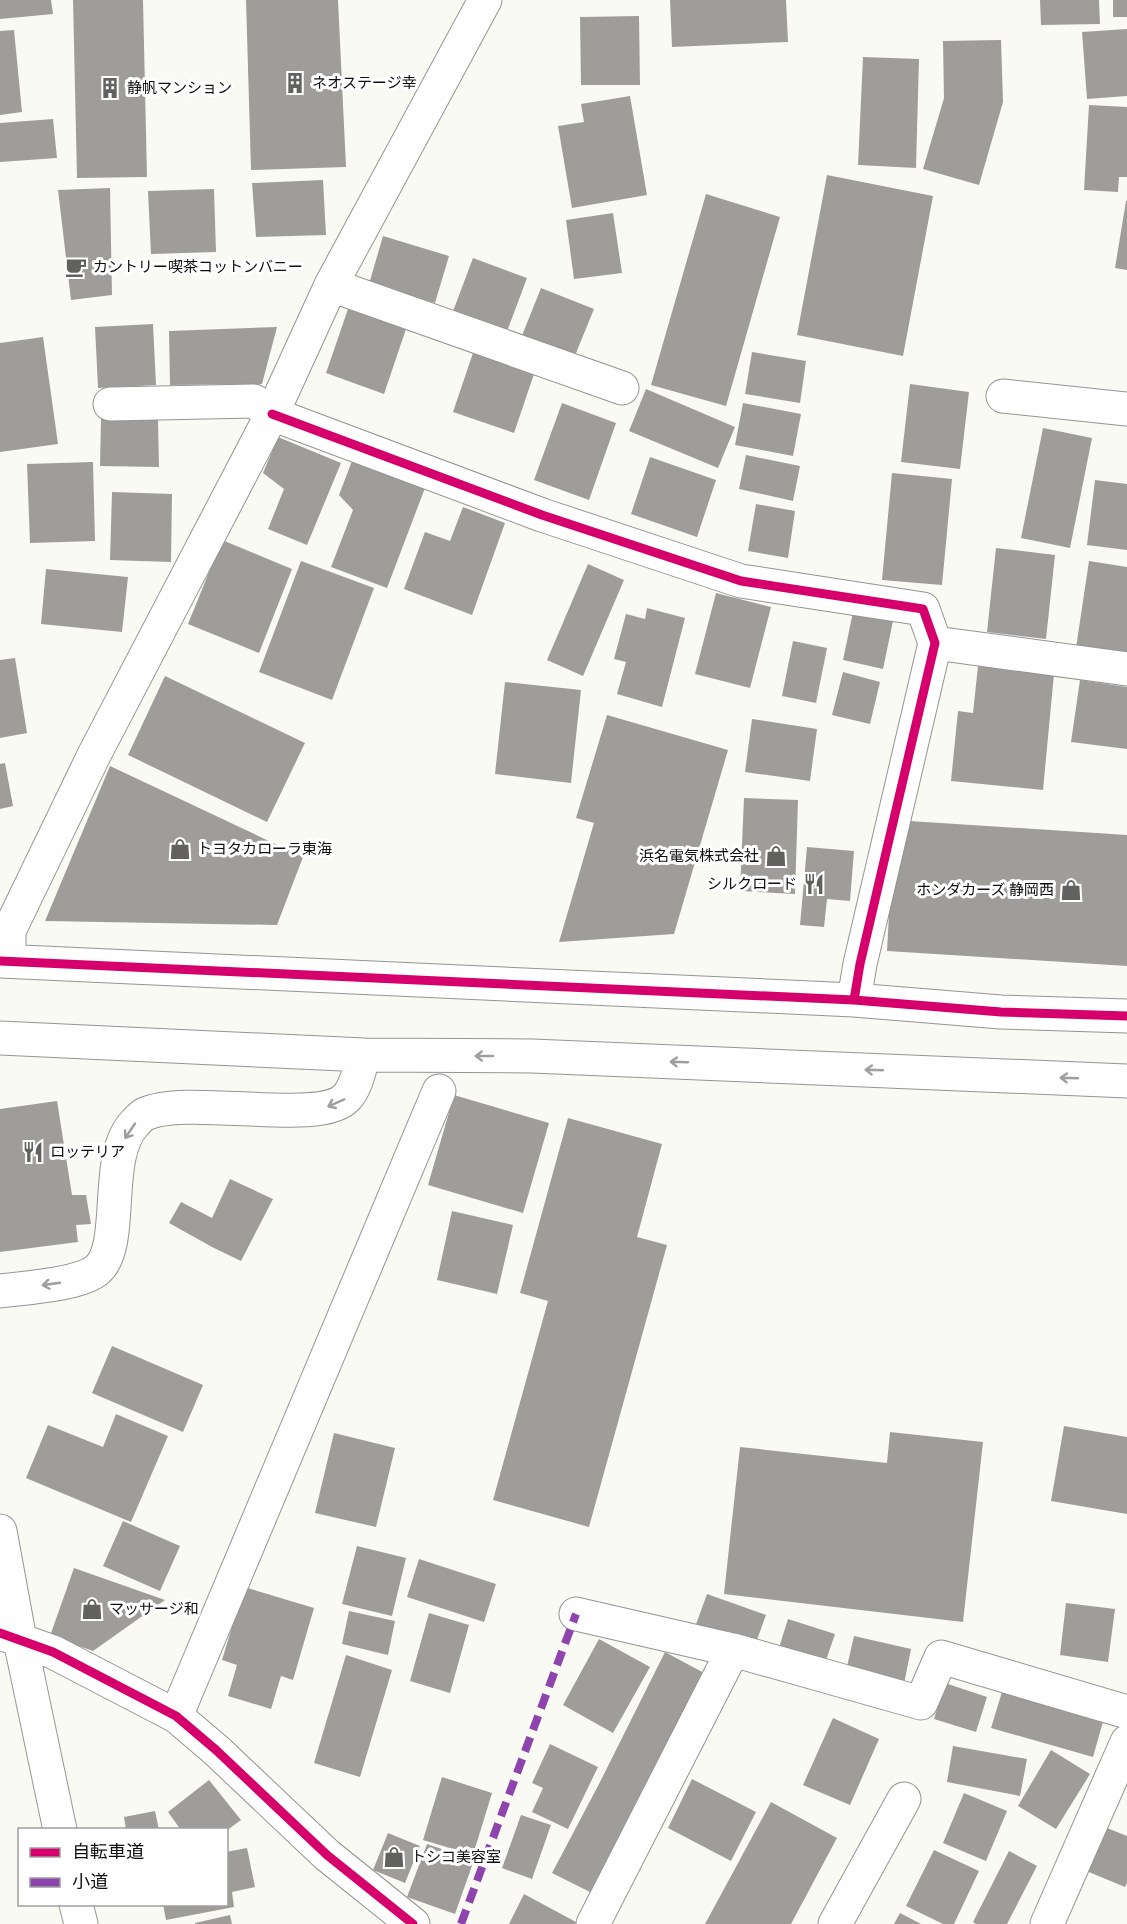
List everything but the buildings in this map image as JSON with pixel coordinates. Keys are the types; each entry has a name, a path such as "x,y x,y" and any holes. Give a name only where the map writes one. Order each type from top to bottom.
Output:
{"street":[{"path":"485,0 331,285 272,414 94,755 9,931 5,961 854,1000 1001,1012 1127,1016"},
{"path":"331,285 622,388"},
{"path":"1003,396 1127,409"},
{"path":"110,404 254,401 272,414 542,515 741,581 923,609 935,643 860,964 854,1000"},
{"path":"935,643 1127,669"},
{"path":"0,1038 364,1055 532,1056 1127,1081"},
{"path":"0,1291 81,1279 99,1269 109,1251 120,1148 130,1128 144,1114 201,1107 311,1110 332,1107 346,1100 354,1087 364,1055"},
{"path":"176,1716 440,1091"},
{"path":"0,1531 10,1636 59,1828"},
{"path":"576,1614 733,1650 921,1703 941,1657 1127,1712"},
{"path":"10,1636 53,1652 176,1716 216,1750 327,1855 412,1924"},
{"path":"593,1924 733,1650"},
{"path":"1047,1924 1127,1742"},
{"path":"835,1924 904,1799"},
{"path":"76,1906 81,1924"}],"marked path":[{"path":"461,1924 576,1614"}],"cycle path":[{"path":"272,414 542,515 741,581 923,609 935,643 860,964 854,1000"},
{"path":"0,961 854,1000 1001,1012 1127,1016"},
{"path":"0,1633 53,1652 176,1716 216,1750 327,1855 413,1924"}],"place":[{"name":"ネオステージ幸","path":"295,83"},
{"name":"静帆マンション","path":"110,88"},
{"name":"カントリー喫茶コットンバニー","path":"76,267"},
{"name":"トヨタカローラ東海","path":"180,849"},
{"name":"浜名電気株式会社","path":"776,856"},
{"name":"シルクロード","path":"814,884"},
{"name":"ホンダカーズ 静岡西","path":"1071,890"},
{"name":"ロッテリア","path":"33,1152"},
{"name":"マッサージ和","path":"92,1609"},
{"name":"トシコ美容室","path":"394,1857"}]}
